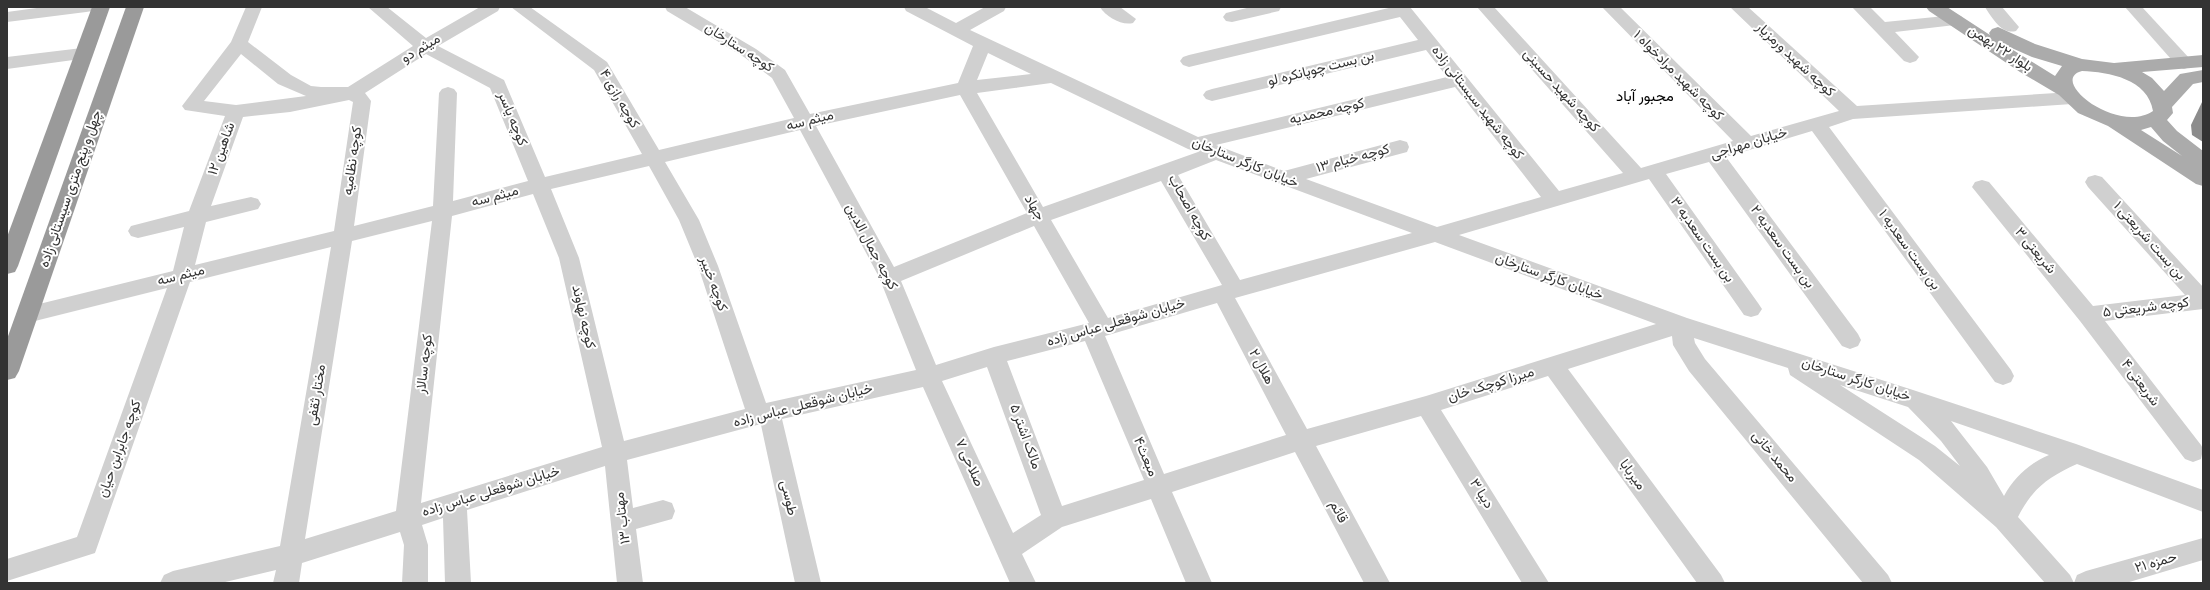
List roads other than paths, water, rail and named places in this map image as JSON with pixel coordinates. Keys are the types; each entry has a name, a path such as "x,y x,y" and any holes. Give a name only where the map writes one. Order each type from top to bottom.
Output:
{"highway":[{"path":"7,266 82,54 101,7"},
{"name":"چهل و پنج متری سیستانی زاده","path":"7,371 135,7"}],"main road":[{"name":"بلوار ۲۲ بهمن","path":"1935,7 1956,13 2014,43 2038,53 2082,65 2098,65 2116,68"},
{"name":"بلوار ۲۲ بهمن","path":"1956,13 2027,68 2069,94 2091,112 2112,120"},
{"path":"2027,68 2037,68 2044,65 2038,53"},
{"path":"2116,68 2186,70 2203,61"},
{"path":"2069,94 2064,76 2070,68 2082,65"},
{"path":"2116,68 2132,75 2158,94 2160,112 2184,148"},
{"path":"2112,120 2129,124 2145,124 2160,112 2186,70"},
{"path":"2112,120 2203,178"},
{"path":"2162,152 2163,144 2172,144 2184,148 2203,162"}],"street":[{"path":"7,16 86,7"},
{"path":"236,111 191,106 239,44 254,7"},
{"name":"کوچه یاسر","path":"376,7 426,46 498,84 540,185"},
{"name":"میثم دو","path":"351,93 492,7"},
{"name":"کوچه رازی ۴","path":"519,7 601,66 652,158"},
{"name":"کوچه ستارخان","path":"673,7 750,53 779,74 804,122"},
{"name":"خیابان کارگر ستارخان","path":"912,7 983,44 1216,153 1434,235 1681,325 1774,353 1913,399 2076,454 2203,501"},
{"path":"957,30 998,7"},
{"path":"1108,7 1127,19"},
{"path":"1232,17 1273,7"},
{"name":"کوچه شهید حسینی","path":"1485,7 1644,173"},
{"name":"۱ کوچه شهید مرادخواه","path":"1610,7 1747,144"},
{"name":"کوچه شهید ورمزیار","path":"1738,7 1853,113"},
{"path":"1860,7 1910,58"},
{"path":"1993,7 2010,27"},
{"path":"2133,7 2186,70"},
{"path":"1189,61 1403,9"},
{"name":"کوچه شهید سیستانی زاده","path":"1403,9 1554,199"},
{"path":"1881,28 1956,13"},
{"name":"بن بست چوپانکره لو","path":"1212,95 1430,43"},
{"path":"239,44 296,85 315,93 351,93"},
{"path":"965,88 983,44"},
{"path":"7,63 82,54"},
{"name":"میثم سه","path":"27,314 443,211 540,185 860,109 965,88 1053,77"},
{"name":"کوچه محمدیه","path":"1195,144 1459,80"},
{"name":"جهاد","path":"965,88 1039,216 1097,330"},
{"name":"شاهین ۱۲","path":"182,275 197,217 236,111 290,106 351,93"},
{"name":"کوچه نظامیه","path":"343,235 362,101 358,96 351,93"},
{"name":"کوچه سالار","path":"407,517 443,211 448,93"},
{"name":"خیابان مهراجی","path":"1434,235 1853,113 2069,94"},
{"name":"کوچه جمال الدین","path":"804,122 889,277 929,376"},
{"name":"بن بست سعدیه ۱","path":"1816,123 2003,376"},
{"name":"کوچه خیام ۱۳","path":"1282,178 1400,147"},
{"name":"کوچه اصحاب","path":"1216,153 1166,172 1229,291"},
{"name":"بن بست سعدیه ۲","path":"1714,154 1850,340"},
{"name":"کوچه خیبر","path":"652,158 689,220 764,414"},
{"path":"889,277 1039,216 1166,172"},
{"name":"بن بست سعدیه ۳","path":"1644,173 1751,309"},
{"name":"بن بست شریعتی ۱","path":"2095,182 2203,301"},
{"name":"کوچه نهاوند","path":"540,185 568,258 615,453"},
{"name":"شریعتی ۳","path":"1982,187 2088,315"},
{"path":"138,231 251,204"},
{"name":"مختار ثقفی","path":"286,583 343,235"},
{"name":"خیابان شوقعلی عباس زاده","path":"179,582 291,555 407,517 455,505 615,453 764,414 929,376 994,356 1097,330 1229,291 1434,235"},
{"name":"کوچه جابرابن حیان","path":"7,570 86,545 182,275"},
{"name":"هلال ۲","path":"1229,291 1300,441"},
{"name":"۵ کوچه شریعتی","path":"2088,315 2203,301"},
{"name":"شریعتی ۴","path":"2088,315 2193,452"},
{"name":"میرزا کوچک خان","path":"1008,550 1055,519 1300,441 1426,405 1681,325"},
{"name":"محمد خانی","path":"1681,325 1684,344 1697,364 1879,583"},
{"name":"مبعث۴","path":"1097,330 1157,486 1199,583"},
{"path":"1774,353 1927,453 2005,519 2061,583"},
{"name":"مالک اشتر ۵","path":"994,356 1055,519"},
{"name":"میربابا","path":"1553,366 1712,583"},
{"name":"صلاحی ۷","path":"929,376 1023,583"},
{"path":"1913,399 1949,434 1978,474 2005,519"},
{"name":"دیبا ۳","path":"1426,405 1536,583"},
{"name":"طوسی","path":"764,414 808,583"},
{"name":"قائم","path":"1300,441 1377,583"},
{"name":"مهتاب ۱۳","path":"615,453 630,583"},
{"path":"2005,519 2019,491 2044,468 2076,454"},
{"path":"455,505 458,583"},
{"path":"623,522 663,510"},
{"path":"407,517 416,545 415,583"},
{"name":"حمزه ۲۱","path":"2086,583 2203,549"}],"district":[{"name":"مجبور آباد","path":"1645,97"}]}
